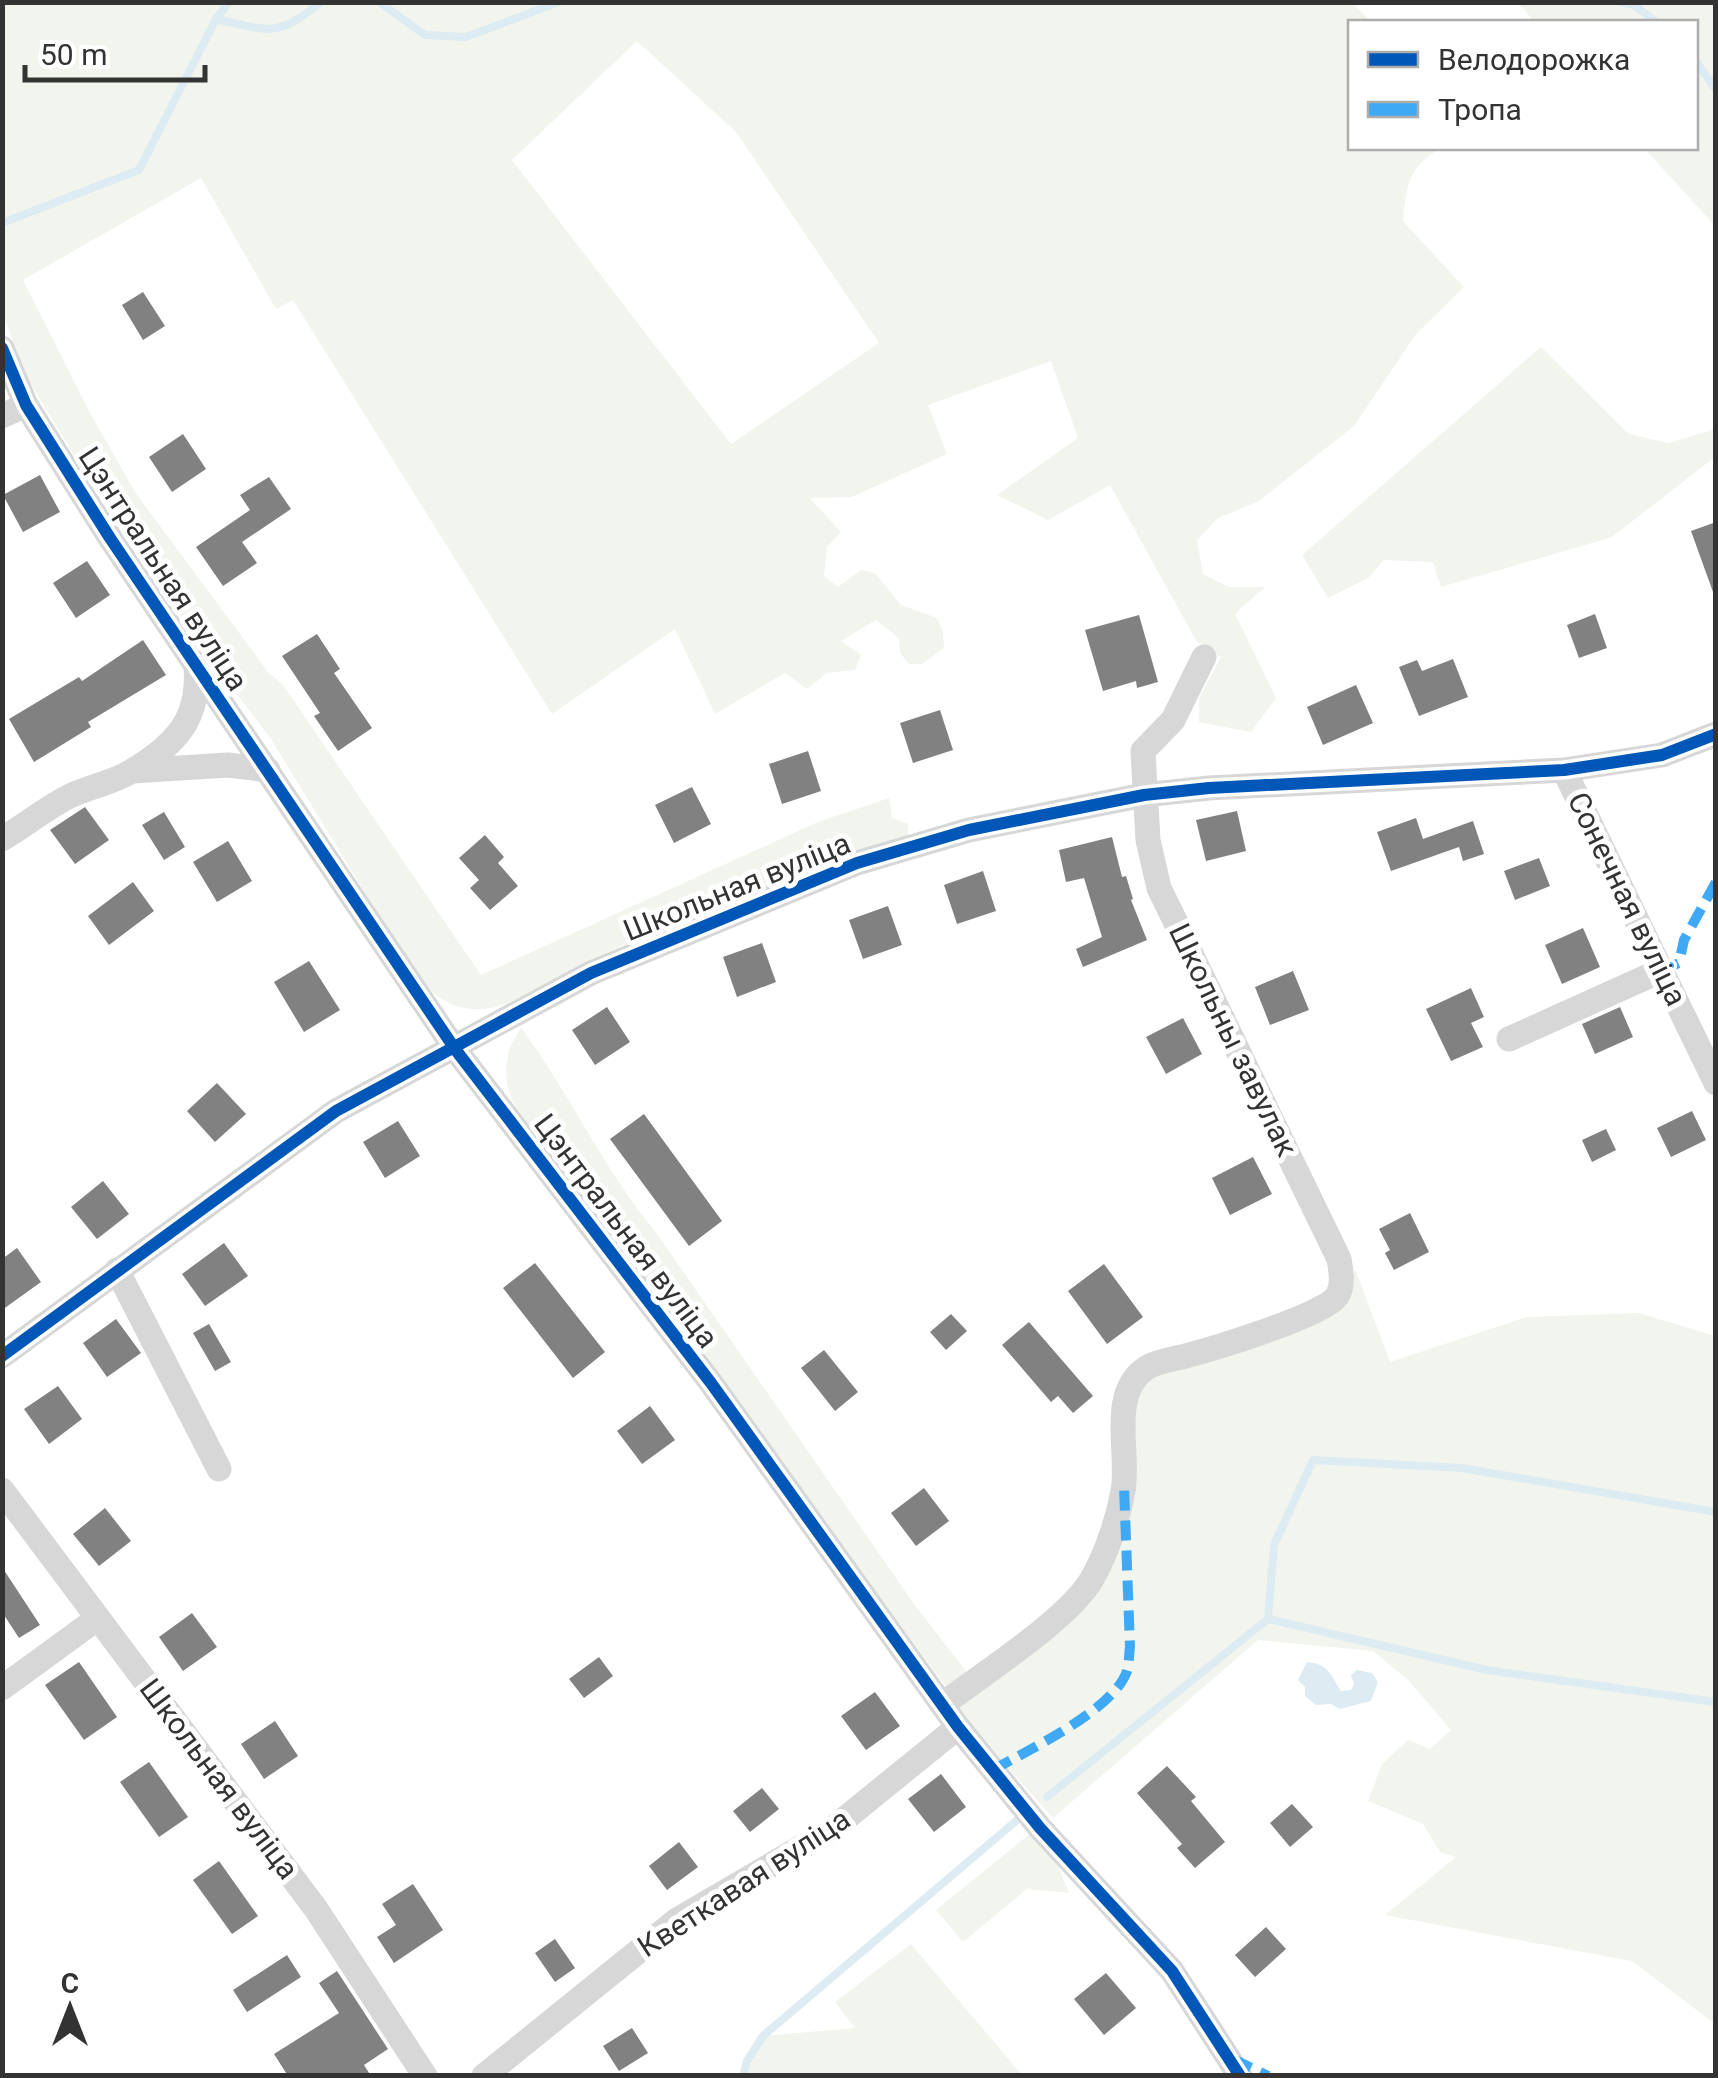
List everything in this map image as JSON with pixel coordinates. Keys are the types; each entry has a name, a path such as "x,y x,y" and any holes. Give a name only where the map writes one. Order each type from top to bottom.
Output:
{"street":[{"name":"Цэнтральная вуліца","path":"2,348 14,410 268,770 455,1049 711,1383 958,1727 1040,1828 1172,1970 1234,2066"},
{"name":"Школьны завулак","path":"942,1705 1068,1609 1092,1579 1118,1515 1124,1486 1124,1406 1129,1386 1147,1367 1223,1346 1319,1310 1337,1297 1342,1278 1340,1259 1159,888 1148,840 1143,751 1173,720 1204,657"},
{"path":"2,840 68,798 132,772 167,744 186,723 198,694 196,666"},
{"name":"Школьная вуліца","path":"2,1356 336,1111 591,974 857,864 969,830 1144,795 1209,788 1564,770 1662,755 1716,734"},
{"path":"132,772 228,764 268,770"},
{"name":"Сонечная вуліца","path":"1564,770 1716,1084"},
{"path":"1509,1038 1660,971"},
{"path":"117,1270 219,1469"},
{"name":"Школьная вуліца","path":"2,1490 316,1909 425,2076"},
{"path":"2,1688 98,1618"},
{"name":"Кветкавая вуліца","path":"484,2076 677,1920 831,1830 958,1727"}],"shaded area":[{"path":"3,2 1353,3 1369,20 1348,20 1348,150 1438,150 1422,162 1411,178 1403,221 1464,287 1416,334 1354,426 1259,501 1218,518 1197,540 1203,574 1229,587 1265,587 1235,614 1276,698 1251,732 1199,722 1199,698 1221,657 1197,642 1110,485 1048,520 997,495 1078,438 1051,361 928,405 947,454 852,497 810,498 841,532 827,547 824,576 838,587 861,570 875,573 901,605 937,618 944,648 922,664 909,664 900,653 899,638 876,620 841,641 861,655 855,670 827,673 807,689 785,673 715,714 675,629 552,714 293,300 276,309 201,178 23,280 135,492 268,672 283,685 481,975 818,822 889,798 892,818 908,824 908,837 666,927 587,961 524,996 483,1009 443,1000 413,971 271,739 216,667 98,495 26,376 3,314","holes":["637,41 736,132 879,343 731,444 512,160"]},
{"path":"1518,3 1715,3 1715,226 1646,150 1698,150 1698,20 1533,20"},
{"path":"1541,347 1629,434 1669,443 1715,429 1715,457 1612,537 1441,587 1433,562 1384,560 1368,578 1328,598 1302,555"},
{"path":"521,1028 636,1207 914,1604 966,1671 965,1679 946,1687 514,1104 506,1065 510,1047"},
{"path":"1355,1269 1390,1362 1527,1317 1639,1313 1715,1336 1715,2024 1632,1961 1385,1915 1456,1857 1440,1852 1423,1824 1368,1801 1382,1764 1408,1740 1430,1749 1451,1730 1408,1680 1373,1651 1258,1640 1053,1818 972,1728 959,1708 1098,1583 1136,1389 1155,1372 1346,1301"},
{"path":"1307,1662 1325,1668 1341,1691 1351,1690 1351,1675 1357,1670 1372,1673 1378,1682 1371,1701 1340,1709 1331,1704 1316,1705 1305,1696 1305,1687 1298,1680"},
{"path":"1032,1832 1057,1863 1069,1893 1027,1889 963,1942 936,1910"},
{"path":"911,1944 1022,2075 743,2075 763,2036 855,2028 835,2002"}],"building":[{"path":"143,292 165,326 143,340 122,305"},
{"path":"183,434 206,469 172,492 149,457"},
{"path":"40,475 60,512 23,532 3,495"},
{"path":"269,477 291,509 242,542 257,563 223,586 196,547 250,510 240,495"},
{"path":"1716,522 1716,591 1713,592 1691,531"},
{"path":"87,561 110,595 76,618 53,583"},
{"path":"1595,614 1607,648 1579,658 1567,625"},
{"path":"1139,615 1158,682 1137,688 1136,681 1103,691 1085,630"},
{"path":"317,634 340,669 334,673 372,728 338,751 314,716 320,713 282,656"},
{"path":"143,640 166,675 88,722 91,727 34,762 9,719 79,677 82,681"},
{"path":"1453,659 1468,697 1419,716 1399,667 1417,660 1422,671"},
{"path":"1356,685 1373,723 1323,745 1307,707"},
{"path":"940,710 953,750 913,763 900,723"},
{"path":"808,751 821,791 782,804 769,764"},
{"path":"692,787 711,824 674,843 655,805"},
{"path":"85,807 109,840 75,864 50,830"},
{"path":"1237,811 1246,851 1206,861 1196,820"},
{"path":"164,812 185,847 164,860 142,825"},
{"path":"1416,818 1423,839 1473,821 1484,854 1463,861 1459,847 1391,871 1377,832"},
{"path":"485,835 504,857 498,863 518,886 490,910 470,888 479,880 459,858"},
{"path":"1112,837 1122,877 1126,876 1147,940 1083,967 1076,949 1102,937 1084,878 1066,882 1059,850"},
{"path":"228,841 252,881 217,902 193,862"},
{"path":"1539,858 1550,886 1515,900 1504,871"},
{"path":"983,871 996,911 957,924 944,885"},
{"path":"133,882 154,911 109,945 88,916"},
{"path":"888,906 902,945 863,959 849,920"},
{"path":"1583,928 1600,967 1562,984 1545,945"},
{"path":"762,943 776,982 737,997 723,957"},
{"path":"309,961 340,1010 304,1032 274,982"},
{"path":"1293,971 1309,1010 1270,1025 1255,987"},
{"path":"1471,988 1484,1017 1471,1023 1483,1047 1451,1061 1426,1009"},
{"path":"607,1007 630,1042 595,1065 572,1030"},
{"path":"1620,1007 1633,1037 1595,1054 1582,1024"},
{"path":"1183,1018 1202,1054 1166,1074 1146,1037"},
{"path":"217,1083 246,1114 215,1142 187,1111"},
{"path":"1692,1111 1706,1140 1671,1157 1657,1128"},
{"path":"644,1114 722,1221 689,1246 610,1139"},
{"path":"398,1121 420,1156 385,1178 363,1142"},
{"path":"1606,1129 1616,1150 1592,1162 1582,1140"},
{"path":"1253,1157 1272,1194 1230,1215 1212,1178"},
{"path":"103,1181 129,1214 97,1239 71,1207"},
{"path":"1410,1213 1429,1252 1394,1270 1385,1253 1390,1250 1379,1229"},
{"path":"224,1243 248,1276 205,1306 182,1274"},
{"path":"17,1248 41,1282 2,1310 2,1259"},
{"path":"535,1263 605,1352 573,1378 503,1288"},
{"path":"1104,1264 1143,1317 1107,1344 1068,1291"},
{"path":"951,1314 967,1331 946,1350 930,1332"},
{"path":"116,1319 141,1353 107,1377 83,1343"},
{"path":"1029,1322 1093,1396 1073,1413 1058,1396 1051,1402 1002,1345"},
{"path":"209,1324 231,1362 215,1371 193,1333"},
{"path":"824,1350 858,1392 835,1411 801,1368"},
{"path":"58,1386 82,1419 49,1444 24,1409"},
{"path":"650,1406 675,1440 642,1464 617,1431"},
{"path":"924,1488 949,1521 916,1546 891,1513"},
{"path":"105,1508 131,1541 99,1566 73,1534"},
{"path":"2,1567 40,1625 19,1638 2,1612"},
{"path":"192,1613 217,1647 183,1671 159,1637"},
{"path":"599,1657 613,1676 584,1698 569,1679"},
{"path":"79,1662 117,1717 84,1740 45,1685"},
{"path":"875,1692 900,1726 866,1750 841,1716"},
{"path":"275,1721 298,1756 264,1779 241,1744"},
{"path":"149,1762 188,1817 159,1837 120,1782"},
{"path":"1167,1766 1196,1797 1191,1801 1225,1842 1195,1868 1177,1848 1182,1844 1137,1793"},
{"path":"941,1774 966,1807 934,1832 908,1799"},
{"path":"762,1788 779,1809 750,1832 733,1811"},
{"path":"1292,1804 1313,1827 1290,1847 1270,1823"},
{"path":"679,1842 698,1867 667,1890 649,1866"},
{"path":"219,1861 258,1916 232,1934 193,1880"},
{"path":"413,1884 443,1930 394,1963 377,1937 396,1925 382,1904"},
{"path":"1266,1927 1286,1949 1255,1977 1235,1955"},
{"path":"555,1939 575,1968 555,1982 535,1953"},
{"path":"287,1955 301,1977 247,2012 233,1990"},
{"path":"337,1971 388,2049 364,2065 371,2076 288,2076 274,2054 339,2013 319,1983"},
{"path":"1106,1973 1136,2008 1104,2035 1074,1999"},
{"path":"632,2028 648,2053 619,2071 603,2046"}],"waterway":[{"path":"2,223 139,170 216,19 229,2"},
{"path":"216,19 272,28 293,22 321,2"},
{"path":"379,2 425,35 466,37 559,2"},
{"path":"1621,2 1634,5 1653,20"},
{"path":"1698,64 1716,90"},
{"path":"1268,1619 1274,1545 1313,1460 1462,1468 1716,1512"},
{"path":"1047,1797 1268,1619 1487,1670 1716,1702"},
{"path":"743,2076 747,2061 763,2036 1016,1821"}],"marked path":[{"path":"1660,971 1679,963 1684,940 1716,882"},
{"path":"993,1770 1088,1714 1119,1686 1127,1671 1130,1647 1124,1486"},
{"path":"1233,2059 1268,2076"}],"cycle path":[{"path":"2,348 26,405 110,538 455,1049 711,1383 958,1727 1040,1828 1172,1971 1240,2076"},
{"path":"2,1356 336,1111 591,973 857,863 969,830 1144,795 1209,788 1564,770 1662,755 1716,734"}]}
